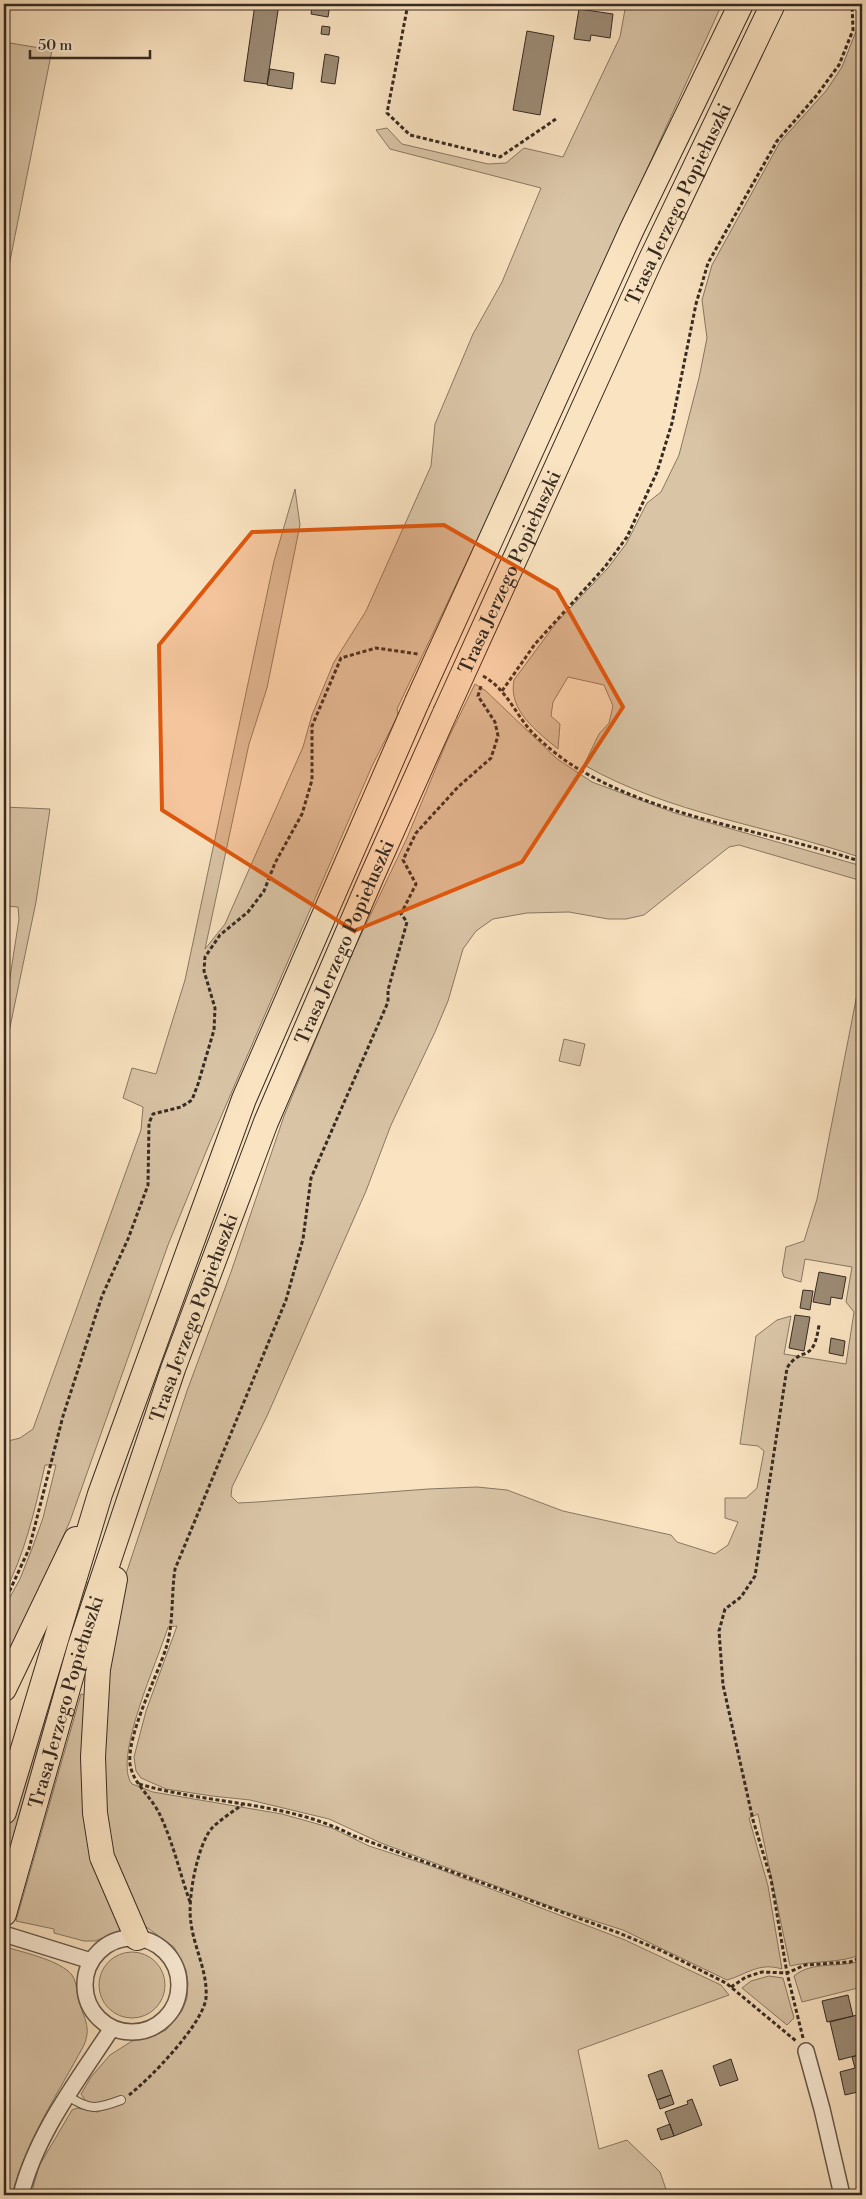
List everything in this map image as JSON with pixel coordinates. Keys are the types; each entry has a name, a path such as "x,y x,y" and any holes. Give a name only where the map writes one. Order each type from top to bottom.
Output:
{"main road":[{"name":"Trasa Jerzego Popiełuszki","path":"4,1812 100,1494 244,1098 417,702 632,229 741,4"},
{"name":"Trasa Jerzego Popiełuszki","path":"4,1914 80,1646 134,1479 172,1369 266,1122 372,876 445,713 650,261 773,4"},
{"path":"134,1479 98,1669 93,1757 95,1813 102,1857 137,1938"},
{"path":"4,1688 62,1565 100,1494"}],"street":[{"path":"4,1934 91,1961"},
{"path":"137,1938 158,1946 170,1958 177,1973 178,1996 167,2016 148,2029 138,2032 112,2028 94,2012 87,2000 85,1987 86,1974 91,1961 106,1946 116,1941 137,1938"},
{"path":"21,2195 25,2178 41,2142 112,2028"},
{"path":"806,2051 842,2195"}],"lane":[{"path":"68,2096 88,2108 96,2108 121,2100"}],"path":[{"path":"408,4 387,113 410,135 500,157 556,119"},
{"path":"502,691 535,644 604,568 627,537 657,472 672,423 696,304 708,263 777,140 817,95 839,65 853,30 852,4"},
{"path":"4,1603 29,1548 63,1416 102,1296 128,1239 148,1185 149,1123 153,1114 181,1108 192,1100 201,1076 214,1030 215,1016 215,1008 204,971 205,957 220,935 248,912 264,890 275,863 302,814 312,780 314,763 312,726 341,658 376,648 419,654"},
{"path":"474,672 496,683 530,730 566,761 596,779 668,808 862,862"},
{"path":"190,1902 160,1815 132,1776 130,1761 146,1698 168,1641 171,1626 171,1597 175,1569 286,1300 303,1239 311,1178 388,1002 388,990 406,922 402,914 416,884 402,860 416,833 458,786 491,758 498,736 495,722 478,696 483,675"},
{"path":"806,2051 787,1973 771,1879 753,1820 723,1685 719,1631 725,1609 741,1597 755,1576 787,1368 793,1359 809,1354 816,1344 820,1325"},
{"path":"139,1784 160,1790 288,1812 330,1823 354,1836 619,1933 662,1951 731,1987 781,2027 806,2051"},
{"path":"121,2100 140,2087 194,2027 203,2009 205,1983 191,1924 190,1902 197,1860 211,1829 242,1805"},
{"path":"731,1987 746,1977 762,1972 787,1973 805,1965 850,1962 862,1957"}],"highlighted area":[{"path":"444,525 557,590 623,707 522,862 354,931 162,810 159,645 252,532"}],"shaded area":[{"path":"626,4 722,4 515,460 397,709 398,715 372,766 208,1147 168,1245 70,1521 4,1670 4,1608 20,1579 33,1546 43,1518 56,1465 45,1465 24,1547 4,1594 4,1538 10,1522 4,1504 4,1442 20,1438 33,1429 141,1130 143,1107 123,1098 132,1068 156,1074 185,980 274,561 295,489 300,525 267,688 249,744 205,949 225,924 303,747 312,715 334,662 366,611 431,466 435,424 473,334 502,282 541,188 390,149 376,130 387,128 402,144 488,164 506,163 524,148 563,157 620,37"},
{"path":"862,16 862,858 685,808 617,782 584,765 599,734 609,723 613,706 604,685 568,677 553,702 551,716 560,724 558,749 526,719 515,701 513,691 514,680 556,623 608,568 626,544 647,503 661,492 679,455 699,378 707,338 702,300 712,265 780,142 826,91 842,67"},
{"path":"4,42 52,50 4,291"},
{"path":"475,684 486,691 556,758 592,782 675,813 862,866 862,881 739,845 729,847 644,915 626,919 608,919 569,912 527,913 493,919 476,931 463,949 448,1001 435,1032 391,1125 366,1191 267,1416 232,1487 231,1496 238,1503 477,1487 507,1490 563,1511 671,1535 677,1542 715,1554 728,1545 738,1522 725,1518 725,1498 746,1498 757,1488 764,1451 758,1446 740,1444 756,1336 777,1320 791,1316 784,1354 846,1364 854,1312 846,1302 852,1267 805,1259 801,1282 784,1277 782,1271 786,1247 804,1241 817,1199 862,969 862,1954 836,1961 790,1966 758,1814 749,1818 768,1886 782,1969 774,1967 760,1968 727,1980 623,1930 563,1911 381,1843 329,1819 250,1800 166,1789 141,1778 136,1771 134,1757 146,1711 177,1626 168,1627 132,1732 127,1771 132,1784 153,1792 282,1814 332,1828 369,1846 431,1866 625,1940 721,1985 729,1995 578,2050 599,2149 627,2140 660,2172 668,2195 31,2195 39,2166 72,2110 77,2108 97,2112 122,2103 120,2097 97,2104 87,2103 81,2094 91,2077 110,2055 132,2041 150,2037 166,2030 182,2011 187,1998 188,1983 186,1970 174,1947 142,1924 121,1878 111,1847 105,1808 103,1770 106,1685 125,1577 187,1391 231,1272 284,1116 348,962 407,838 447,741"},
{"path":"4,807 50,809 36,902 4,1056 4,1016 19,919 18,907 4,906"},
{"path":"564,1039 585,1044 580,1066 559,1061"},
{"path":"78,1580 89,1583 4,1875 4,1822"},
{"path":"81,1694 88,1695 124,1930 95,1941 84,1941 54,1933 54,1929 16,1921"},
{"path":"9,1948 52,1962 72,1975 87,2034 84,2045 34,2136 12,2195 4,2195 4,1967"},
{"path":"132,1952 144,1955 155,1962 162,1973 165,1985 162,1997 155,2008 144,2015 132,2018 120,2015 109,2008 102,1997 99,1985 102,1973 109,1962 120,1955"},
{"path":"862,1960 862,1987 802,2002 794,1976 801,1971 818,1966 854,1963"},
{"path":"769,1976 783,1978 794,2018 787,2025 742,1988 751,1981"}],"building":[{"path":"255,4 279,4 267,84 244,81"},
{"path":"300,4 330,4 328,17 311,14 312,6"},
{"path":"579,9 613,14 610,38 591,35 590,41 574,39"},
{"path":"322,26 330,27 329,35 321,34"},
{"path":"527,31 554,36 540,115 513,110"},
{"path":"325,54 339,57 335,84 321,82"},
{"path":"270,69 294,73 292,89 267,85"},
{"path":"819,1272 846,1277 842,1299 831,1297 830,1305 813,1302"},
{"path":"803,1290 813,1291 810,1310 800,1308"},
{"path":"795,1315 810,1317 804,1351 789,1348"},
{"path":"831,1338 845,1341 843,1356 829,1353"},
{"path":"848,1995 853,2016 827,2022 822,2001"},
{"path":"861,2014 862,2054 839,2060 830,2022"},
{"path":"862,2054 862,2091 845,2095 840,2072 855,2068 852,2057"},
{"path":"731,2059 738,2080 720,2086 713,2066"},
{"path":"662,2070 671,2095 657,2100 648,2075"},
{"path":"671,2095 674,2104 660,2109 657,2100"},
{"path":"692,2099 702,2125 674,2136 665,2112 688,2104 687,2101"},
{"path":"670,2124 674,2136 661,2140 657,2129"}]}
